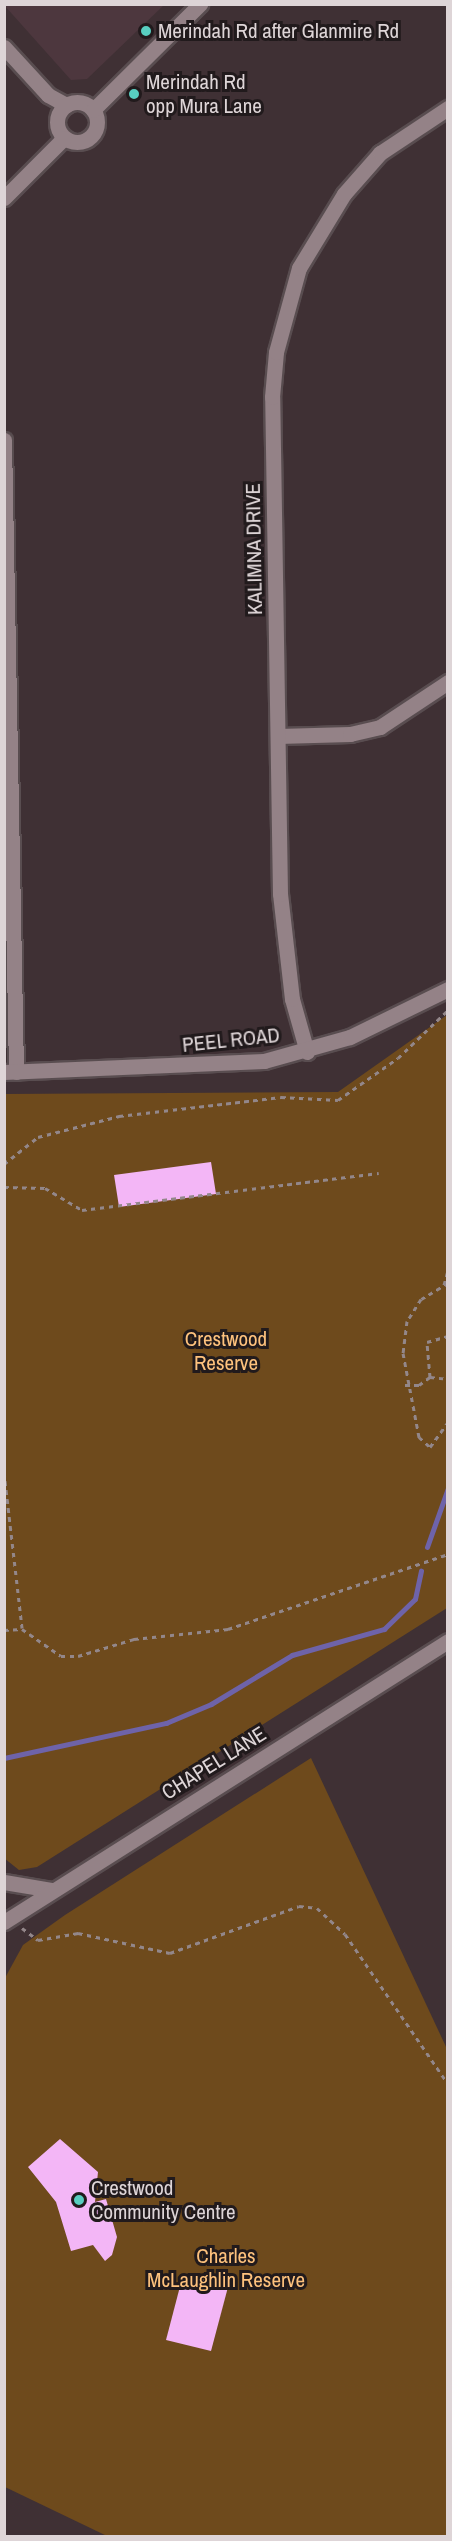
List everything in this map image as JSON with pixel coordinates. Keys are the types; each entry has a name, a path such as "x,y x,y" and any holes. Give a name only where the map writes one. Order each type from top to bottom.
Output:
{"street":[{"path":"93,110 200,4"},
{"path":"4,46 48,95 66,105 80,103 93,110 97,125 92,136 81,142 64,138"},
{"path":"64,138 57,123 66,105"},
{"name":"KALIMNA DRIVE","path":"307,1052 292,999 283,933 272,397 284,311 299,268 344,194 380,153 447,108"},
{"path":"4,198 64,138"},
{"path":"4,440 10,1072"},
{"path":"278,736 350,734 380,727 447,682"},
{"name":"PEEL ROAD","path":"10,1072 215,1066 307,1052 393,1019 447,989"},
{"name":"CHAPEL LANE","path":"8,1920 447,1641"},
{"path":"4,1882 52,1890"}],"path":[{"path":"4,1164 38,1137 119,1116 281,1097 338,1100 398,1058 447,1010"},
{"path":"4,1187 45,1188 82,1210 379,1173"},
{"path":"447,1270 446,1284 421,1299 407,1321 405,1385 419,1437 430,1447 447,1422"},
{"path":"430,1377 427,1342 447,1336"},
{"path":"405,1385 419,1385 430,1377 447,1379"},
{"path":"4,1472 22,1629"},
{"path":"4,1630 22,1629 61,1656 78,1656 134,1639 228,1629 447,1554"},
{"path":"8,1920 38,1940 78,1933 170,1953 299,1906 317,1908 345,1934 447,2085"}],"shaded area":[{"path":"4,5 164,5 87,79 71,80"}],"green space":[{"name":"Crestwood Reserve","path":"447,1015 447,1608 37,1867 19,1870 4,1858 4,1094 338,1092"},
{"name":"Charles McLaughlin Reserve","path":"311,1758 447,2049 447,2536 107,2536 5,2487 5,1978 23,1945 65,1915"}],"building":[{"path":"211,1162 216,1194 119,1207 114,1175"},
{"name":"Crestwood Community Centre","path":"60,2139 98,2172 95,2202 106,2199 117,2237 112,2255 105,2261 93,2245 71,2251 56,2202 28,2167"},
{"path":"183,2275 228,2287 211,2351 166,2340"}],"waterway":[{"path":"427,1547 448,1488"},
{"path":"4,1758 166,1723 211,1704 292,1655 384,1629 415,1599 421,1571"}],"place":[{"name":"Merindah Rd after Glanmire Rd","path":"146,31"},
{"name":"Merindah Rd opp Mura Lane","path":"134,94"},
{"name":"Crestwood Community Centre","path":"79,2200"}]}
